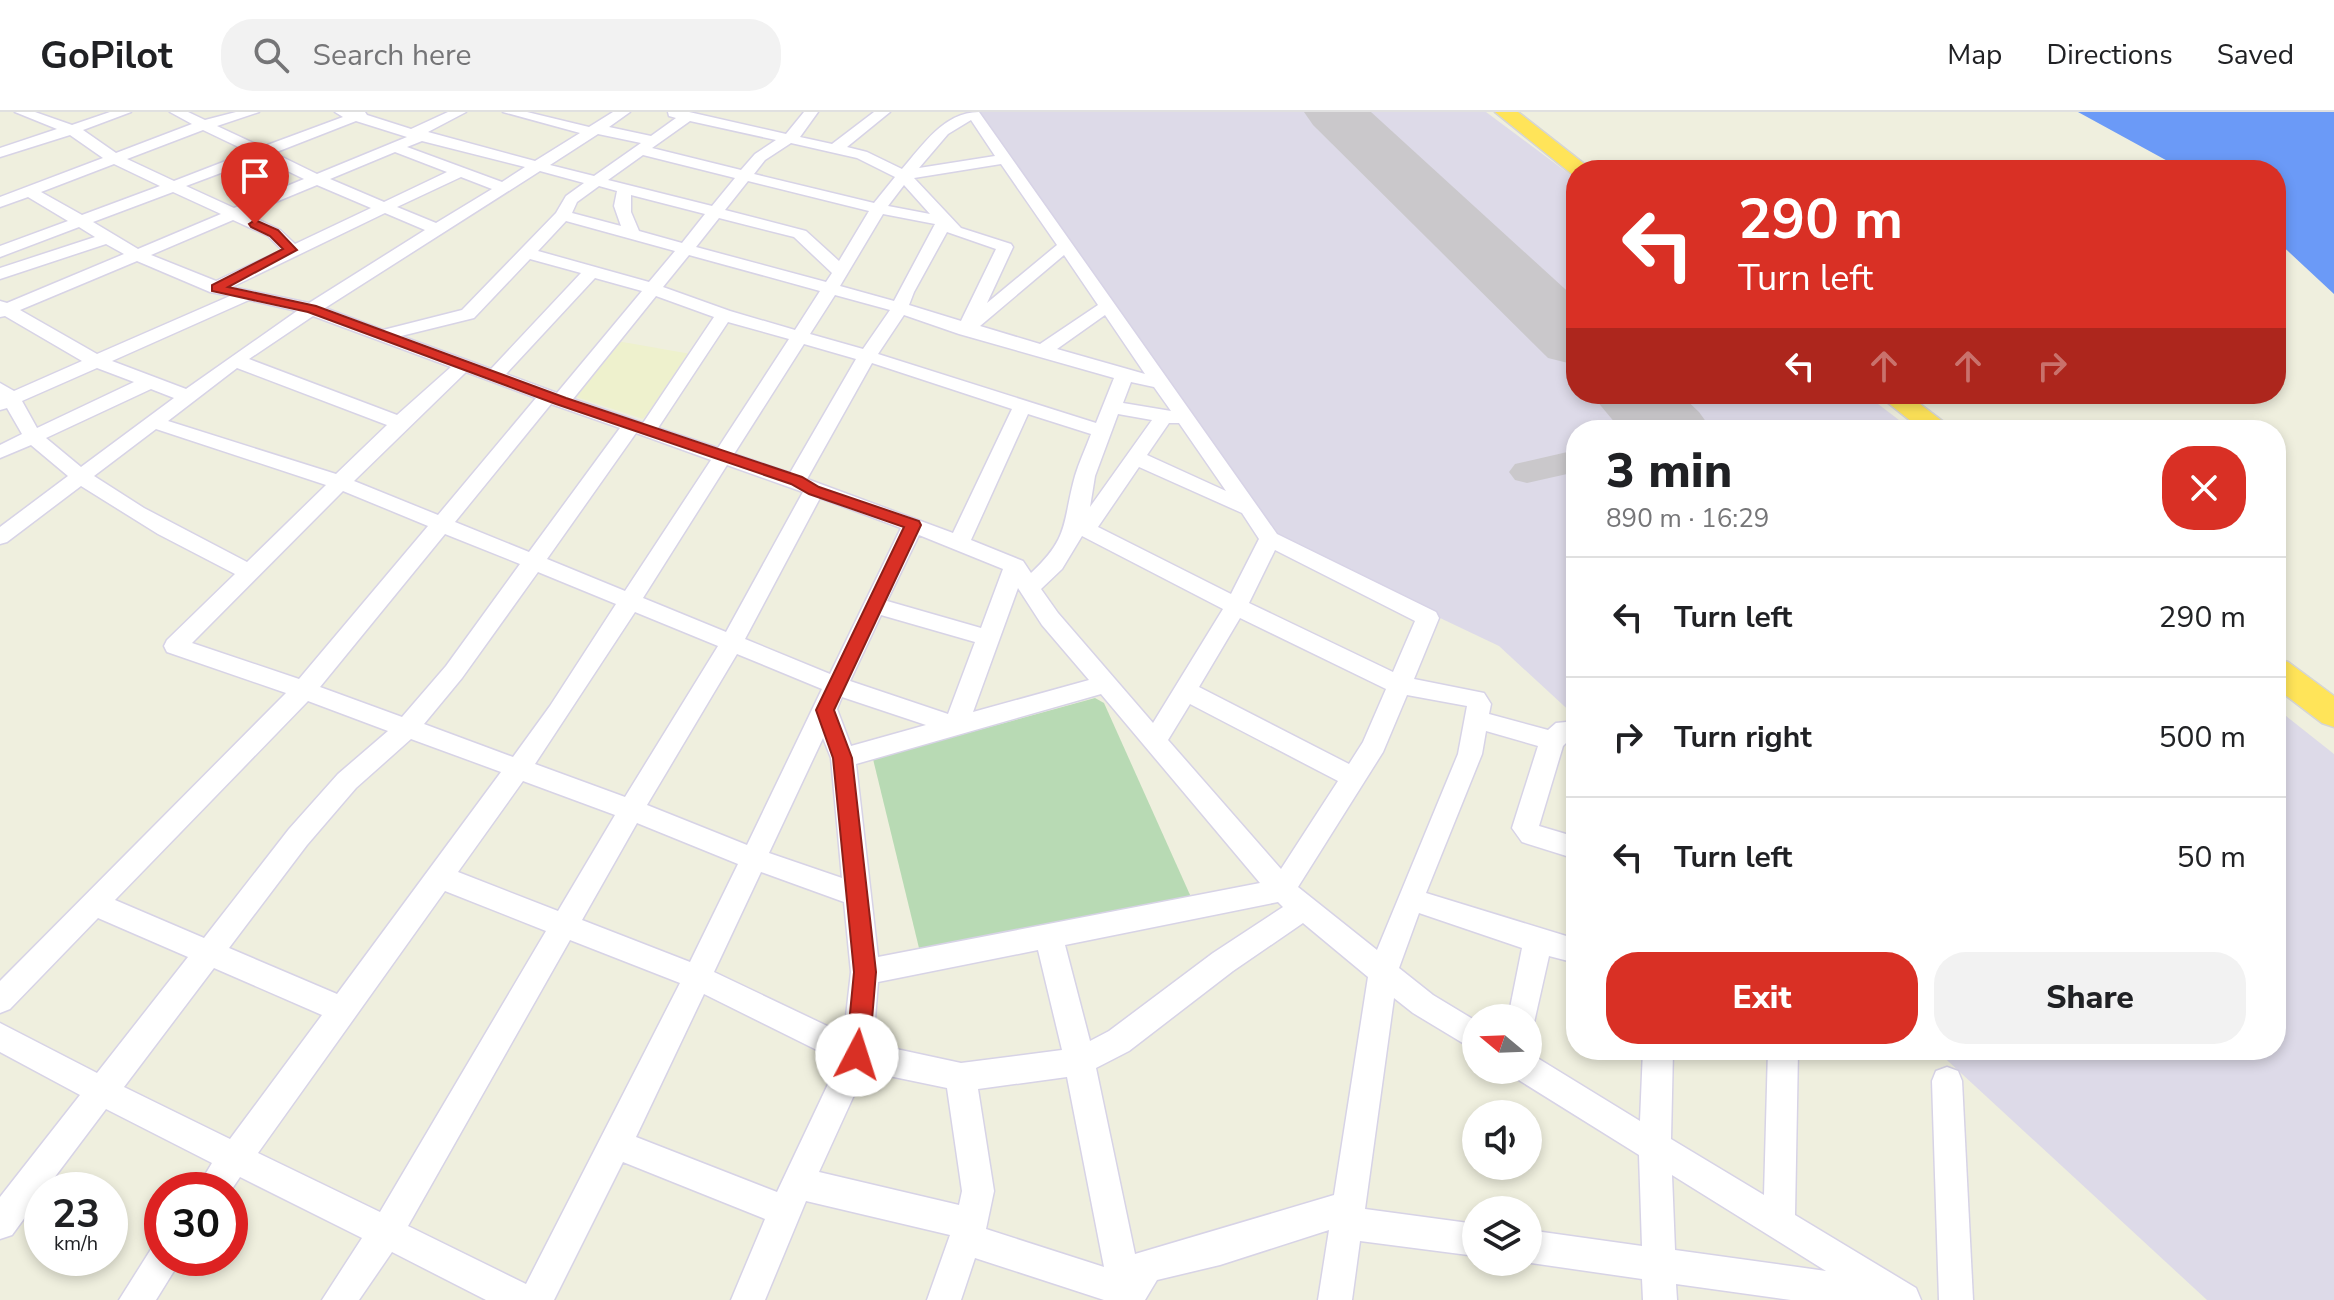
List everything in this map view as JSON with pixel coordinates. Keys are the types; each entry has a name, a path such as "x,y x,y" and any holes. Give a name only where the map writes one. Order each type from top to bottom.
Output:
{"highway":[{"path":"1505,112 1568,160"},
{"path":"1904,404 1926,420"},
{"path":"2286,678 2334,714"}],"street":[{"path":"22,112 73,130 115,159 274,233 291,250"},
{"path":"0,153 124,112"},
{"path":"177,112 318,180 438,230"},
{"path":"0,202 203,125 252,112"},
{"path":"2,309 397,148 459,112"},
{"path":"510,112 654,141"},
{"path":"2,532 311,309 623,112"},
{"path":"668,112 701,116 787,140 864,156 903,175 945,221 966,237 1017,250 1060,251"},
{"path":"0,1000 304,690 443,523 688,249 764,152 787,140 811,112"},
{"path":"835,149 883,112"},
{"path":"225,1172 559,712 879,209 903,175 943,131 972,112 1005,159 1060,251 1107,306 1270,539 1428,618 1374,745 1292,899 1223,962 1119,1041 1078,1062 961,1077 857,1055 699,978 440,877"},
{"path":"0,252 262,154 355,114 418,134 800,234 835,281"},
{"path":"383,335 462,318 563,215 571,199 654,141 701,116"},
{"path":"397,148 504,188"},
{"path":"640,150 879,209 945,221"},
{"path":"903,175 1005,159"},
{"path":"216,288 459,172"},
{"path":"626,188 621,211 633,234"},
{"path":"29,191 137,255 216,288 311,309 913,525 1015,566 1050,619 1292,899 1383,974 1462,1028"},
{"path":"563,215 688,249 835,281 965,330 1159,382"},
{"path":"339,1300 387,1231 731,644 867,356 900,308 905,292 945,221"},
{"path":"0,274 107,238"},
{"path":"965,330 1017,250"},
{"path":"965,330 1060,251"},
{"path":"528,253 653,289 724,315 867,356 1101,431"},
{"path":"494,376 592,271"},
{"path":"247,295 97,362 5,397 32,436 81,474 172,534 250,572"},
{"path":"1041,352 1107,306"},
{"path":"2,309 97,362 187,396"},
{"path":"0,1223 298,837 347,781 406,729 454,672 724,315"},
{"path":"236,361 400,423"},
{"path":"463,365 339,482 175,646 304,690 855,894"},
{"path":"1081,527 1085,476 1124,375"},
{"path":"0,452 150,382"},
{"path":"959,543 1022,407"},
{"path":"1111,407 1186,420"},
{"path":"1030,587 1054,564 1137,458 1164,416"},
{"path":"153,422 339,482 443,523 731,644 831,698 903,710 956,725"},
{"path":"1137,458 1249,509"},
{"path":"536,1300 618,1145 913,525"},
{"path":"1081,527 1400,685 1476,699 1479,704 1479,720 1462,776 1410,899 1383,974 1335,1300"},
{"path":"1156,740 1236,606 1270,539"},
{"path":"956,725 1015,566"},
{"path":"874,605 988,638"},
{"path":"843,758 1106,684"},
{"path":"1186,691 1354,778"},
{"path":"748,1300 857,1055 865,972 843,758 831,698"},
{"path":"1479,720 1552,741"},
{"path":"1566,730 1552,741 1525,828 1531,835 1566,845"},
{"path":"865,972 1048,936 1292,899"},
{"path":"1410,899 1566,948"},
{"path":"93,903 344,1011"},
{"path":"1048,936 1067,1001 1128,1295"},
{"path":"1526,1004 1538,940"},
{"path":"0,1037 102,1094 236,1156 522,1300"},
{"path":"1658,1060 1655,1148 1660,1300"},
{"path":"1779,1223 1783,1060"},
{"path":"944,1300 969,1232 978,1191 961,1077"},
{"path":"1542,1078 1779,1223 1862,1289"},
{"path":"1947,1081 1956,1300"},
{"path":"618,1145 792,1197 969,1232 1128,1295"},
{"path":"1128,1295 1147,1266 1348,1215 1462,1237"},
{"path":"1542,1249 1862,1289 1904,1300"},
{"path":"136,1300 153,1276"}],"shaded area":[{"path":"977,112 1486,112 1566,172 1566,404 1878,404 1899,420 1566,420 1566,708 1499,646 1278,541 1263,527"},
{"path":"617,341 691,354 643,419 573,396"},
{"path":"1095,698 1104,703 1195,906 919,948 873,759"},
{"path":"2286,716 2334,754 2334,1300 2207,1300 1947,1060 2286,1060"}],"water":[{"path":"2078,112 2334,112 2334,294 2286,249 2286,160 2166,160"}],"taxiway":[{"path":"1527,472 1566,463"}],"runway":[{"path":"1335,112 1566,331"},
{"path":"1642,404 1659,420"}],"route":[{"path":"255,224 274,233 291,250 216,288 311,309 913,525 825,710 843,758 865,972 857,1055"}]}
